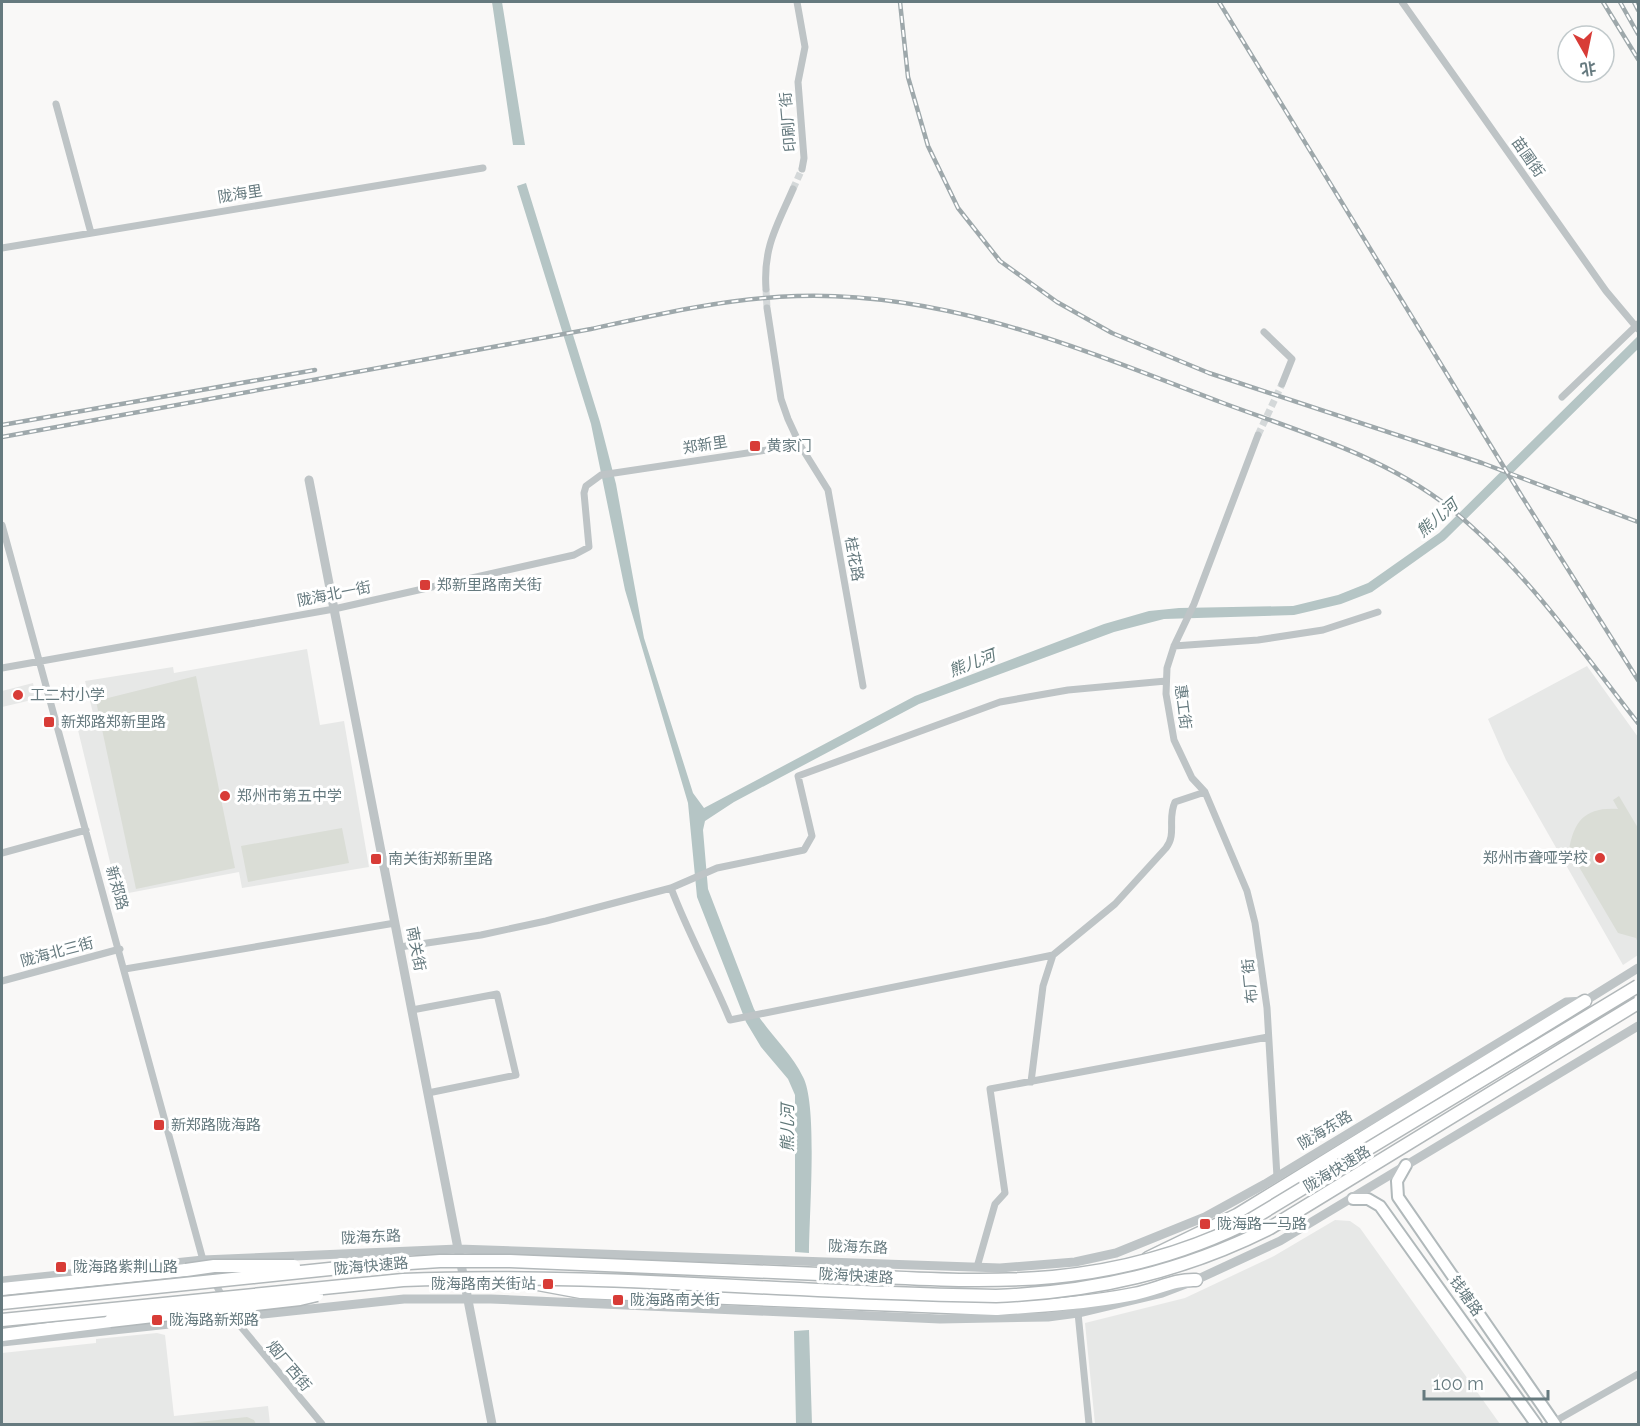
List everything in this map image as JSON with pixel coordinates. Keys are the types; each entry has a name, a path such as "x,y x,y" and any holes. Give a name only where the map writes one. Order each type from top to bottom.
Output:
{"highway":[{"name":"陇海快速路","path":"2,1303 349,1267 440,1261 510,1261 996,1282 1060,1278 1142,1263 1208,1241 1242,1225 1638,986"},
{"path":"1142,1263 1152,1254 1220,1225 1585,1001"},
{"name":"陇海快速路","path":"2,1320 403,1280 506,1278 996,1296 1058,1291 1137,1279 1216,1254 1270,1228 1638,1003"},
{"path":"2,1289 214,1266 349,1267"},
{"path":"506,1278 581,1292 1012,1308 1134,1294 1181,1279 1196,1281"},
{"path":"2,1335 300,1299 350,1285"}],"main road":[{"name":"钱塘路","path":"1406,1165 1396,1181 1398,1197 1553,1424"},
{"name":"钱塘路","path":"1353,1199 1368,1199 1380,1206 1536,1425"}],"street":[{"name":"印刷厂街","path":"797,2 805,47 798,82 804,158 802,169"},
{"name":"苗圃街","path":"1402,2 1606,291 1638,326"},
{"path":"56,104 91,233"},
{"name":"陇海里","path":"2,248 483,168"},
{"path":"766,289 766,255 769,242 794,189"},
{"path":"767,309 782,399 800,445"},
{"path":"1562,397 1638,326"},
{"path":"1264,332 1292,359 1282,384"},
{"name":"惠工街","path":"1205,792 1192,778 1174,740 1167,709 1166,681 1174,646 1194,604 1258,435"},
{"name":"郑新里","path":"601,475 800,445"},
{"name":"桂花路","path":"800,445 828,490 863,686"},
{"name":"陇海北一街","path":"2,668 334,609 583,552 591,542 584,493 586,486 601,475"},
{"name":"南关街","path":"309,480 492,1425"},
{"name":"新郑路","path":"2,525 120,949 203,1260"},
{"path":"1174,646 1258,640 1323,630 1378,612"},
{"path":"400,947 481,935 546,921 671,888 687,879 717,868 804,850 809,845 812,836 798,776 1000,702 1068,690 1166,681"},
{"path":"671,888 689,936 708,966 730,1020 740,1016 1053,955 1115,904 1166,848 1172,838 1170,819 1175,802 1205,792"},
{"name":"布厂街","path":"1205,792 1247,891 1263,969 1278,1177"},
{"path":"2,853 86,830"},
{"path":"125,969 395,923"},
{"name":"陇海北三街","path":"2,981 120,949"},
{"path":"1031,1082 1043,986 1053,955"},
{"name":"陇海东路","path":"2,1281 203,1260 458,1248 978,1267 1030,1267 1116,1253 1205,1217 1278,1177 1566,1002 1585,1001 1638,968"},
{"path":"412,1010 498,994 516,1075 428,1093"},
{"path":"2,1342 380,1300 468,1299 940,1319 1038,1318 1078,1313 1142,1299 1196,1281 1280,1241 1638,1026"},
{"path":"978,1267 995,1204 1005,1193 990,1089 1268,1037"},
{"name":"烟厂西街","path":"203,1260 233,1318 322,1425"},
{"path":"1078,1313 1089,1425"},
{"path":"1553,1424 1638,1374"}],"shaded area":[{"path":"492,2 502,2 525,145 513,145"},
{"path":"526,183 600,422 616,484 644,638 693,793 704,808 915,696 1104,624 1149,611 1179,608 1293,606 1338,595 1368,583 1439,533 1638,336 1638,349 1445,540 1372,592 1341,604 1294,615 1164,619 1114,632 919,704 734,802 705,821 703,830 708,889 754,1009 798,1068 808,1091 812,1161 809,1253 795,1252 795,1095 788,1079 761,1047 746,1022 697,897 688,803 625,590 591,424 517,186"},
{"name":"郑州市第五中学","path":"307,649 320,725 344,721 369,867 242,888 239,872 118,895 77,726 95,721 85,681 173,667 174,673"},
{"name":"郑州市聋哑学校","path":"1587,666 1638,737 1638,955 1623,965 1506,760 1488,719"},
{"path":"196,676 235,868 136,889 96,701"},
{"name":"工二村小学","path":"33,683 36,699 2,707 2,691"},
{"path":"1619,796 1638,828 1638,943 1636,938 1618,933 1569,850 1578,823 1590,813 1598,810 1618,809 1613,800"},
{"path":"342,828 349,863 248,882 241,846"},
{"path":"1335,1220 1350,1221 1360,1228 1500,1424 1095,1424 1085,1323 1185,1298 1274,1256"},
{"path":"809,1330 812,1424 796,1424 794,1331"},
{"path":"157,1333 165,1335 174,1416 268,1406 270,1424 2,1424 2,1353 96,1343 96,1339"},
{"path":"247,1417 254,1420 256,1424 179,1424"}],"tunnel":[{"path":"793,189 802,169"},
{"path":"766,289 767,308"},
{"path":"1258,435 1282,384"}],"railway":[{"path":"900,2 908,77 928,146 958,208 1000,261 1057,302 1112,333 1209,373 1482,463 1638,522"},
{"path":"1219,2 1521,495 1638,680"},
{"path":"1603,2 1638,59"},
{"path":"1620,2 1638,34"},
{"path":"1634,2 1638,10"},
{"path":"2,437 591,329 719,303 797,296 853,297 908,303 962,314 1068,345 1312,435 1398,474 1450,508 1502,556 1573,638 1638,723"},
{"path":"2,425 315,370"}],"place":[{"name":"黄家门","path":"755,446"},
{"name":"郑新里路南关街","path":"425,585"},
{"name":"工二村小学","path":"18,695"},
{"name":"新郑路郑新里路","path":"49,722"},
{"name":"郑州市第五中学","path":"225,796"},
{"name":"郑州市聋哑学校","path":"1600,858"},
{"name":"南关街郑新里路","path":"376,859"},
{"name":"新郑路陇海路","path":"159,1125"},
{"name":"陇海路一马路","path":"1205,1224"},
{"name":"陇海路紫荆山路","path":"61,1267"},
{"name":"陇海路南关街站","path":"548,1284"},
{"name":"陇海路南关街","path":"618,1300"},
{"name":"陇海路新郑路","path":"157,1320"}],"water label":[{"name":"熊儿河","path":"1437,518"},
{"name":"熊儿河","path":"972,663"},
{"name":"熊儿河","path":"787,1128"}]}
